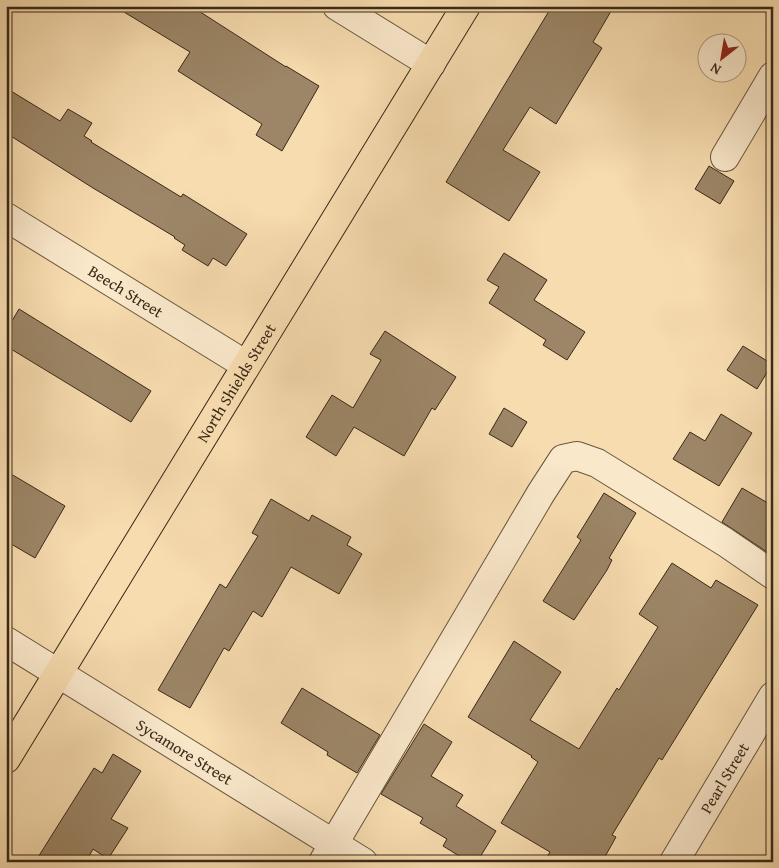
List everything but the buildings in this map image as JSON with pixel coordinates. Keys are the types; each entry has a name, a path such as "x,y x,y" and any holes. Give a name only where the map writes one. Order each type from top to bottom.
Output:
{"main road":[{"name":"North Shields Street","path":"6,758 466,6"}],"street":[{"path":"337,6 431,64"},
{"path":"725,157 773,76"},
{"name":"Beech Street","path":"6,217 246,365"},
{"path":"328,853 563,459 578,456 597,463 725,542 773,575"},
{"name":"Sycamore Street","path":"6,641 58,673 328,853 363,862"},
{"name":"Pearl Street","path":"674,862 773,696"}]}
